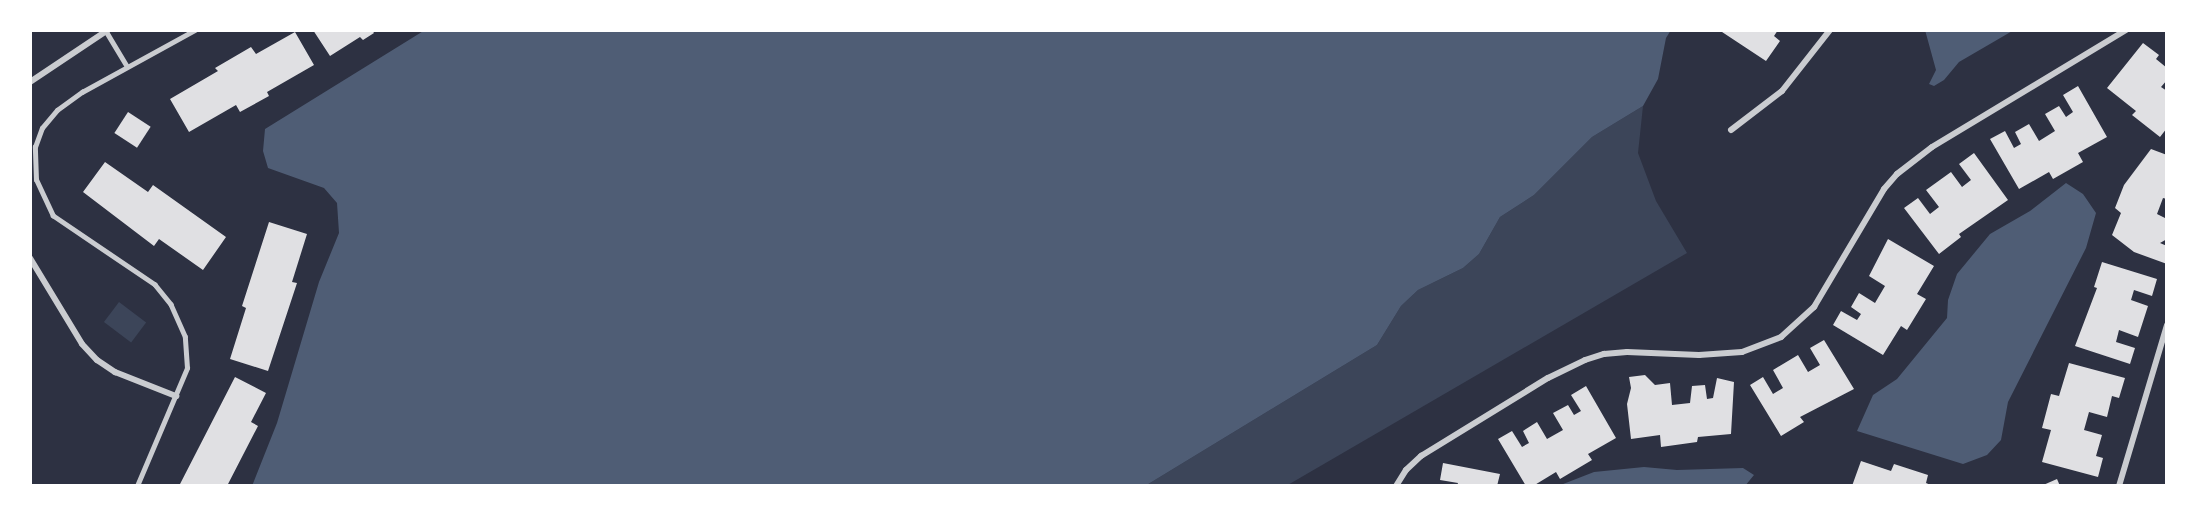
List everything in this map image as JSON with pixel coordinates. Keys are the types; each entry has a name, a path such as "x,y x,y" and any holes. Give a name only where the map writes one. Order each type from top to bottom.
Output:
{"street":[{"path":"1731,130 1782,91 1830,30"},
{"path":"1396,486 1406,470 1421,456 1548,378 1585,360 1605,354 1627,352 1699,355 1742,352 1781,337 1814,307 1884,189 1897,174 1932,147 2126,30"},
{"path":"30,82 107,31"},
{"path":"30,258 82,344 97,360 115,372 176,396"},
{"path":"2119,486 2167,325"}],"lane":[{"path":"137,486 187,368 187,348 171,305 155,285 58,222 46,207 36,180 35,147 42,128 57,110 82,92 195,30"},
{"path":"107,31 127,66"}],"shaded area":[{"path":"425,30 1671,30 1666,38 1658,79 1643,106 1592,137 1534,195 1500,217 1479,254 1463,268 1418,290 1401,306 1377,345 1145,486 252,486 277,423 319,282 339,233 337,203 324,188 268,168 263,151 265,129"},
{"path":"1925,30 2014,30 1959,62 1944,80 1934,86 1929,84 1936,70"},
{"path":"1643,106 1638,153 1656,201 1687,253 1286,486 1145,486 1377,345 1401,306 1418,290 1463,268 1479,254 1500,217 1534,195 1592,137"},
{"path":"2066,183 2083,194 2096,213 2086,248 2008,402 2001,440 1987,455 1963,464 1857,431 1873,395 1897,379 1947,318 1948,300 1957,274 1990,234 2030,211"},
{"path":"119,302 146,322 131,342 104,322"},
{"path":"1644,467 1677,470 1743,468 1754,475 1745,486 1558,486 1594,472"}],"building":[{"path":"313,30 372,30 374,33 363,40 360,37 330,56"},
{"path":"1719,30 1778,30 1774,36 1780,41 1766,61"},
{"path":"295,32 314,65 267,92 269,96 240,112 236,105 189,132 170,99 218,71 215,68 251,47 256,54"},
{"path":"2143,43 2159,55 2156,59 2167,68 2167,80 2161,87 2167,91 2167,128 2160,137 2132,115 2136,111 2107,88"},
{"path":"2078,86 2107,137 2078,153 2083,162 2053,179 2049,172 2019,189 1990,139 2005,131 2014,148 2021,144 2015,132 2029,124 2039,141 2055,131 2045,114 2059,106 2066,117 2073,112 2063,95"},
{"path":"128,112 151,127 137,148 114,133"},
{"path":"2151,149 2167,155 2167,199 2163,198 2157,214 2167,219 2167,239 2160,243 2167,246 2167,264 2134,252 2112,235 2121,213 2115,208 2124,185"},
{"path":"1974,153 2008,200 1959,234 1961,237 1939,254 1904,208 1918,198 1930,214 1939,207 1926,190 1951,172 1962,187 1971,180 1959,164"},
{"path":"105,162 148,192 153,185 226,237 203,270 159,239 154,246 83,192"},
{"path":"269,222 307,234 292,282 297,283 268,371 230,359 246,308 242,306"},
{"path":"1888,239 1934,266 1917,294 1926,299 1907,330 1901,326 1883,355 1833,325 1841,311 1857,320 1861,314 1851,307 1859,293 1875,303 1885,286 1869,276"},
{"path":"2102,262 2157,279 2152,296 2134,290 2131,300 2148,306 2138,337 2119,330 2116,342 2135,348 2130,364 2075,346 2097,288 2094,287"},
{"path":"1824,340 1854,389 1800,417 1804,422 1781,436 1750,385 1763,377 1773,394 1783,388 1773,370 1798,355 1808,372 1820,365 1810,348"},
{"path":"2069,363 2125,378 2119,398 2112,396 2107,417 2089,412 2084,430 2102,435 2096,456 2103,458 2098,477 2042,462 2051,430 2042,428 2051,394 2059,396"},
{"path":"1645,375 1655,385 1670,383 1672,405 1690,403 1692,386 1705,385 1707,399 1713,398 1717,378 1734,382 1731,434 1698,437 1697,442 1661,447 1660,435 1631,439 1627,404 1631,388 1629,377"},
{"path":"235,377 266,393 251,422 258,426 227,486 179,486"},
{"path":"1586,386 1616,438 1588,454 1592,460 1560,479 1556,472 1533,486 1526,486 1498,439 1512,431 1522,447 1529,443 1523,431 1537,422 1547,439 1563,430 1553,413 1568,405 1574,415 1581,411 1571,395"},
{"path":"1861,461 1891,471 1894,464 1928,475 1926,483 1933,486 1852,486"},
{"path":"1443,463 1500,474 1497,486 1457,486 1458,483 1440,480"},
{"path":"2057,479 2060,486 2041,486"}]}
